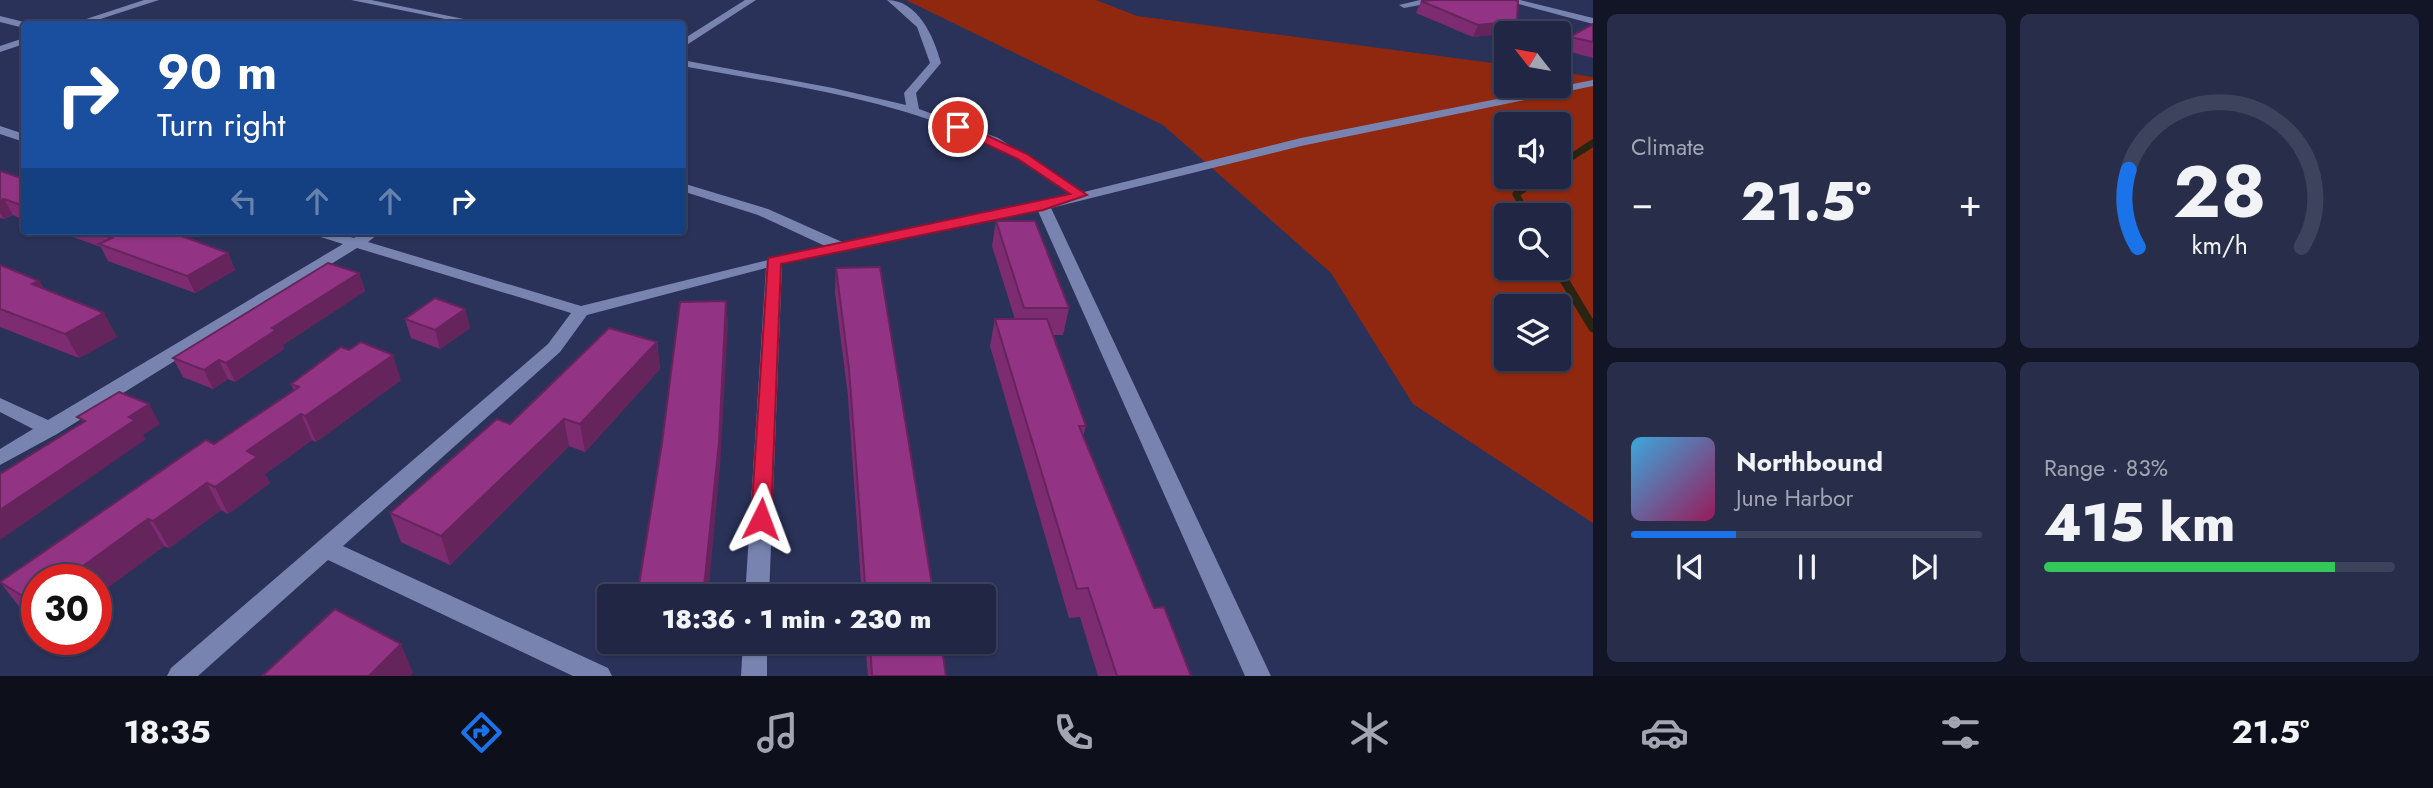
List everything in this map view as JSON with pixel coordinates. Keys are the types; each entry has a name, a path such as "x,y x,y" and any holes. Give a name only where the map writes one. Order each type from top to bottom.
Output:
{"street":[{"path":"86,21 154,0"},
{"path":"356,0 468,21"},
{"path":"686,42 751,0"},
{"path":"892,0 909,11 929,35 936,63 910,93 913,110"},
{"path":"1404,5 1441,0"},
{"path":"1508,0 1593,21"},
{"path":"0,19 21,24"},
{"path":"0,49 21,42"},
{"path":"686,64 913,110 981,135 1023,156 1081,195"},
{"path":"329,235 581,312 774,261 1043,206 1301,142 1593,83"},
{"path":"0,130 21,137"},
{"path":"686,188 733,200 785,219 839,247"},
{"path":"1043,206 1258,676"},
{"path":"0,458 367,235"},
{"path":"758,584 774,261"},
{"path":"180,676 554,348 581,312"},
{"path":"0,404 50,429"},
{"path":"327,549 599,676"},
{"path":"754,676 755,654"}],"shaded area":[{"path":"906,0 1096,0 1137,16 1494,63 1494,98 1572,98 1572,74 1593,77 1593,523 1413,404 1331,273 1163,125"}],"building":[{"path":"1514,0 1518,1 1517,21 1494,21 1494,23 1478,25 1421,1"},
{"path":"1593,24 1593,42 1572,36"},
{"path":"0,171 21,178 21,205 0,200"},
{"path":"996,221 1035,221 1069,308 1024,308"},
{"path":"104,235 179,235 228,253 187,276 99,244 112,238"},
{"path":"328,263 359,273 272,328 276,330 226,363 219,360 204,370 173,358"},
{"path":"0,265 39,281 32,284 104,313 65,334 0,309"},
{"path":"880,267 932,584 865,584 849,369 836,268"},
{"path":"435,298 465,309 435,330 405,319"},
{"path":"726,301 719,442 704,584 639,584 662,443 680,302"},
{"path":"995,319 1047,319 1086,426 1079,426 1154,608 1164,607 1191,676 1117,676 1088,588 1077,589"},
{"path":"609,328 657,342 580,424 564,419 441,536 390,513 497,419 510,424"},
{"path":"361,342 393,355 305,416 301,414 247,451 257,457 215,487 207,483 153,521 148,519 86,564 26,564 206,440 214,444 299,387 291,384 341,347 349,350"},
{"path":"119,392 149,404 129,417 135,420 0,510 0,474 85,421 77,417"},
{"path":"21,568 21,595 0,582"},
{"path":"335,609 401,644 369,676 262,676"},
{"path":"871,654 943,654 946,676 872,676"}],"waterway":[{"path":"1571,157 1593,143"},
{"path":"1521,203 1516,194 1524,189"},
{"path":"1564,280 1593,328"}],"route":[{"path":"761,519 774,261 1043,206 1081,195 1023,156 958,127"}]}
